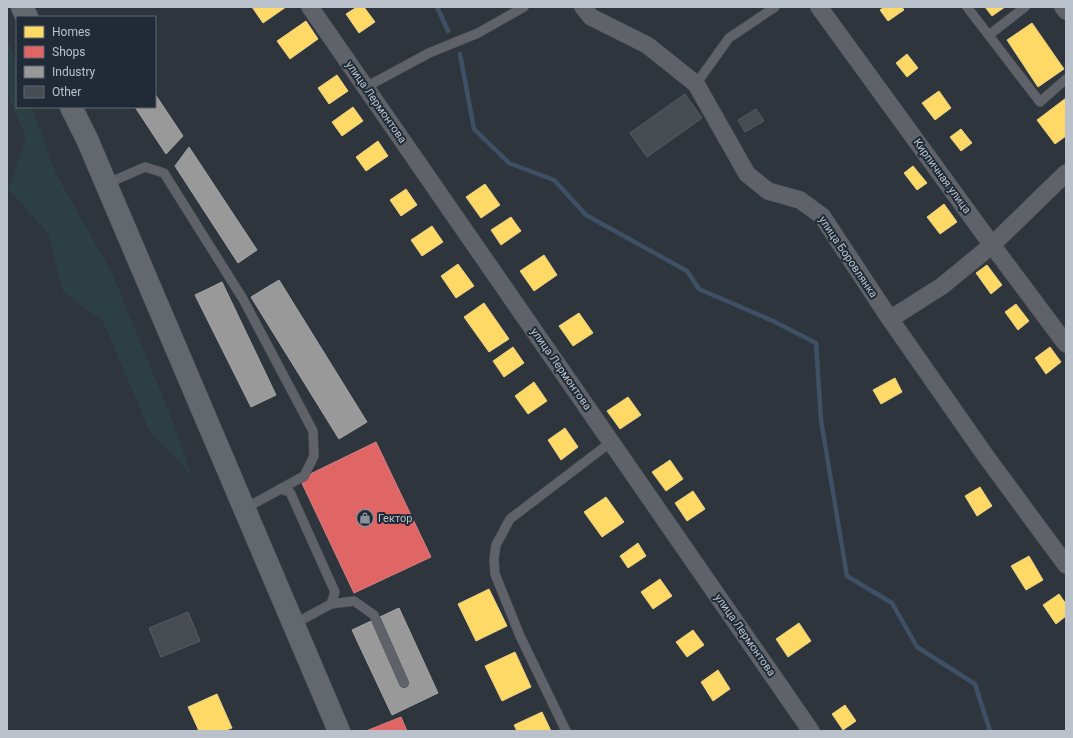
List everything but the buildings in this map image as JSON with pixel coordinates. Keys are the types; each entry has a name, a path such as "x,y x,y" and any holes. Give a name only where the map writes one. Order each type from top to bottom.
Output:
{"main road":[{"path":"22,7 26,16"},
{"path":"72,108 87,139 339,731"}],"street":[{"name":"улица Лермонтова","path":"310,7 811,731"},
{"name":"улица Боровлянка","path":"583,7 590,17 647,45 696,84 747,174 768,191 800,200 822,216 890,319 985,456 1066,565"},
{"name":"Кирпичная улица","path":"819,7 1066,344"},
{"path":"1063,7 1066,11"},
{"path":"890,319 942,286 992,245 1066,173"}],"lane":[{"path":"366,87 429,53 478,34 524,7"},
{"path":"696,84 729,38 775,7"},
{"path":"967,7 1040,102 1066,79"},
{"path":"989,35 1025,7"},
{"path":"106,184 145,167 164,172 243,299 313,431 314,456 304,476 244,509"},
{"path":"566,731 520,636 496,574 494,559 496,545 510,519 611,442"},
{"path":"280,489 290,492 335,592 331,604"},
{"path":"294,624 331,604 354,601 374,614 404,683"}],"shaded area":[{"path":"7,38 16,61 16,108 32,108 56,174 112,273 169,412 192,476 149,430 103,321 63,292 48,233 8,189 26,138 7,93"}],"waterway":[{"path":"437,7 448,31"},
{"path":"460,54 474,129 509,163 554,180 586,215 687,271 699,289 773,321 816,343 821,420 847,576 892,603 917,647 975,684 990,731"}],"place":[{"name":"Гектор","path":"365,518"}]}
